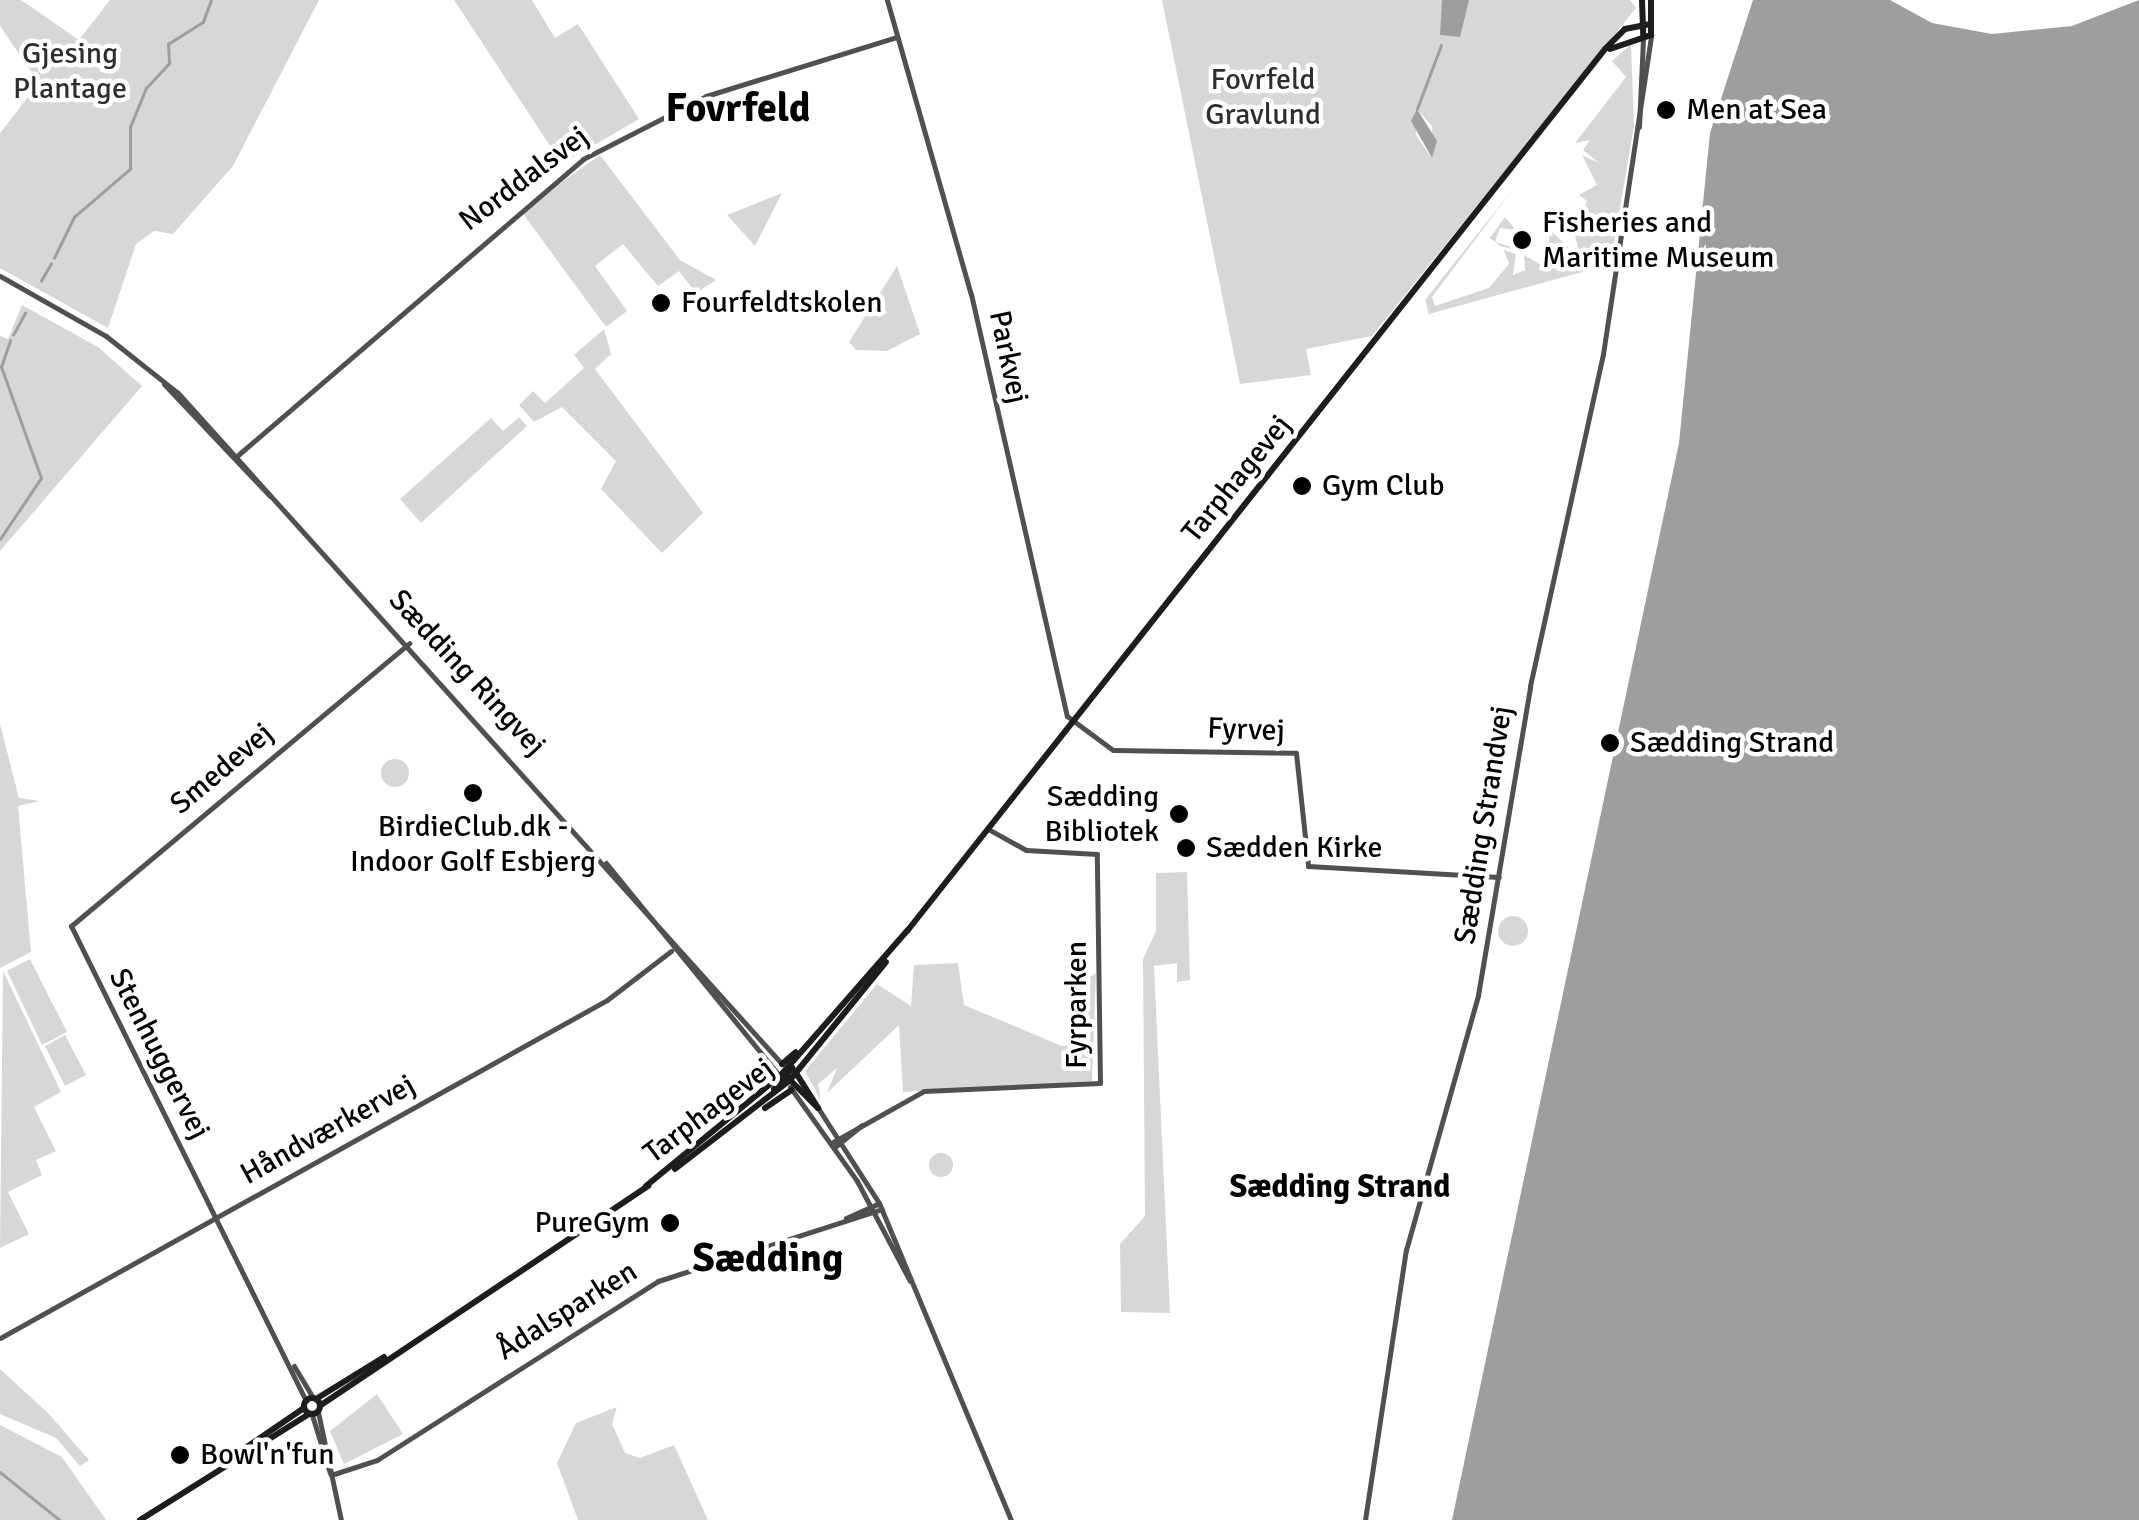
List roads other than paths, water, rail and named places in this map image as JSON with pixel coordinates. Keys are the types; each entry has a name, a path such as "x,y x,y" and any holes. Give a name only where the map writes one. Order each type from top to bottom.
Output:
{"main road":[{"path":"1642,0 1647,24"},
{"path":"1647,24 1651,0"},
{"name":"Sædding Strandvej","path":"1647,24 1647,35"},
{"name":"Tarphagevej","path":"646,1186 788,1076 990,830 1601,57 1647,24"},
{"name":"Tarphagevej","path":"1601,57 1647,35"},
{"name":"Tarphagevej","path":"788,1076 823,1028 908,930"},
{"path":"788,1076 818,1108"},
{"path":"742,1122 788,1076"},
{"path":"742,1122 788,1076"},
{"name":"Tarphagevej","path":"140,1520 742,1122"}],"street":[{"name":"Parkvej","path":"887,0 972,294 1056,692 1074,724"},
{"name":"Sædding Strandvej","path":"1640,135 1640,85 1647,35"},
{"name":"Sædding Strandvej","path":"1364,1520 1406,1250 1478,995 1650,83 1647,35"},
{"name":"Norddalsvej","path":"244,455 498,223 583,159 706,96 897,38"},
{"path":"1640,85 1650,83 1642,63"},
{"name":"Sædding Ringvej","path":"0,276 35,292 131,353 244,455 294,518"},
{"name":"Sædding Ringvej","path":"131,353 294,518 604,861 788,1076 877,1208"},
{"path":"201,423 244,455"},
{"name":"Smedevej","path":"72,934 80,916 410,643"},
{"name":"Fyrvej","path":"1074,724 1112,750 1296,753 1308,866 1500,877"},
{"name":"Fyrparken","path":"834,1144 862,1124 924,1091 1102,1079 1098,858 1088,849 1015,847 990,830"},
{"name":"Sædding Ringvej","path":"604,861 671,951 788,1076"},
{"name":"Stenhuggervej","path":"72,934 312,1406 341,1520"},
{"name":"Håndværkervej","path":"0,1338 606,1000 671,951"},
{"name":"Sædding Ringvej","path":"818,1108 841,1139 920,1298 1011,1520"},
{"name":"Ådalsparken","path":"331,1476 378,1460 658,1281 877,1208"}],"waterway":[{"path":"54,258 74,217 130,169 130,127 146,88 169,63 168,44 203,22 211,0"},
{"path":"1417,109 1441,45"},
{"path":"41,281 51,264"},
{"path":"13,335 25,313"},
{"path":"0,539 41,478 1,367 10,341"},
{"path":"0,1472 60,1520"}],"place":[{"name":"Men at Sea","path":"1666,110"},
{"name":"Fisheries and Maritime Museum","path":"1522,240"},
{"name":"Fourfeldtskolen","path":"661,303"},
{"name":"Gym Club","path":"1302,486"},
{"name":"Sædding Strand","path":"1610,743"},
{"name":"BirdieClub.dk - Indoor Golf Esbjerg","path":"473,793"},
{"name":"Sædding Bibliotek","path":"1179,814"},
{"name":"Sædden Kirke","path":"1186,848"},
{"name":"PureGym","path":"670,1223"},
{"name":"Bowl'n'fun","path":"180,1455"}],"district":[{"name":"Fovrfeld","path":"738,108"},
{"name":"Sædding Strand","path":"1340,1187"},
{"name":"Sædding","path":"768,1258"}],"park label":[{"name":"Gjesing Plantage","path":"70,71"},
{"name":"Fovrfeld Gravlund","path":"1263,97"}]}
